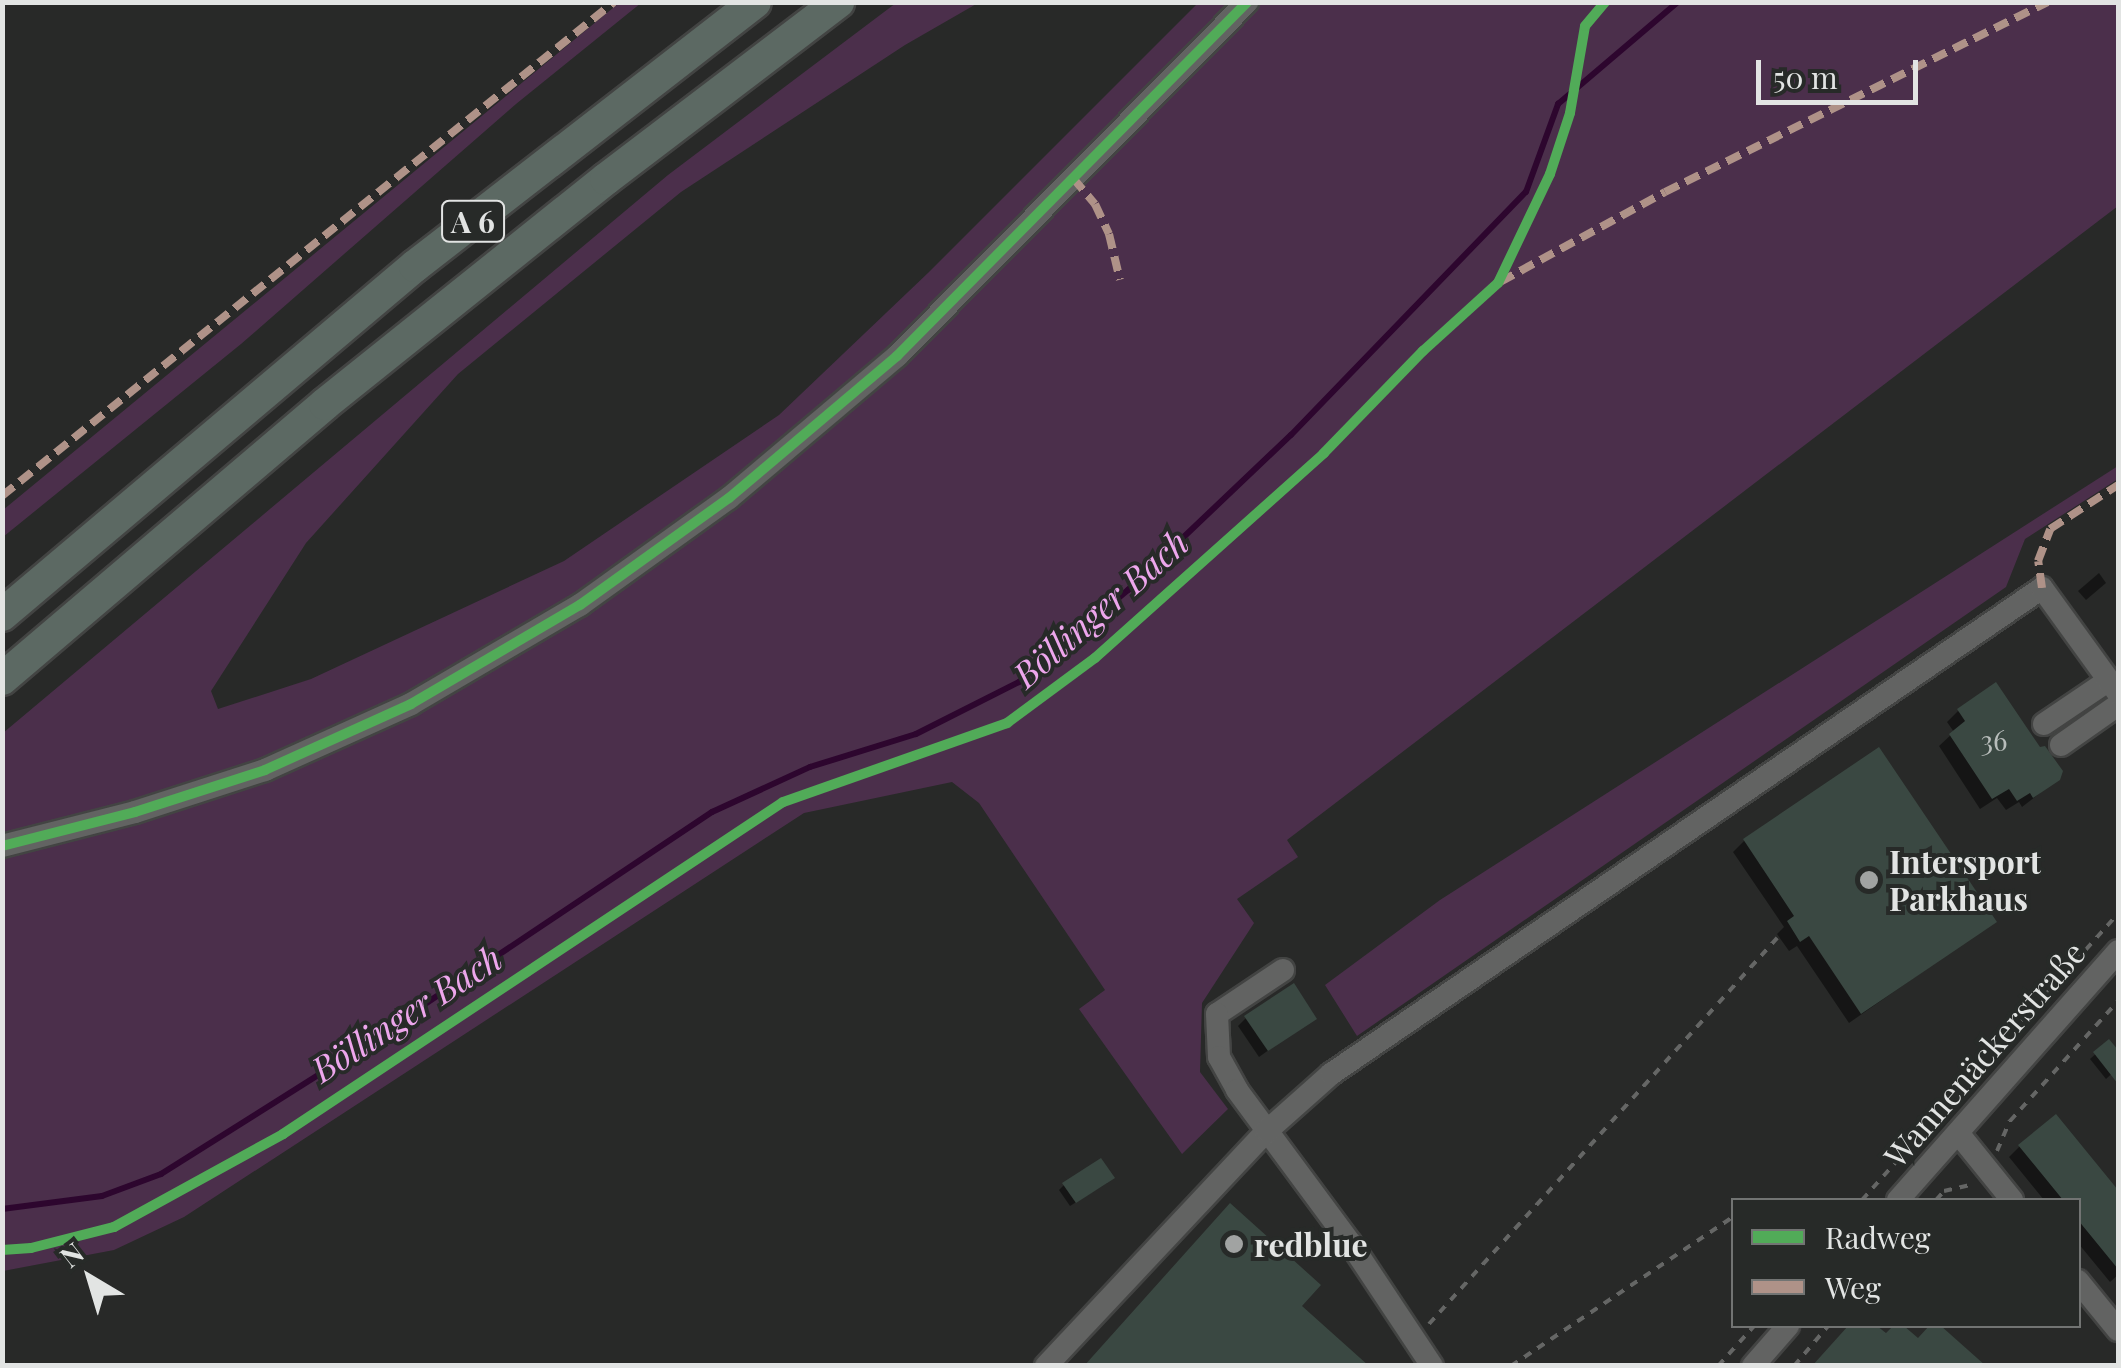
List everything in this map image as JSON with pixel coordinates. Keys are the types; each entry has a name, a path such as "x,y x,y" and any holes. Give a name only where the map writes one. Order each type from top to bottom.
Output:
{"highway":[{"name":"A 6","path":"2,614 415,266 755,2"},
{"name":"A 6","path":"2,679 325,404 838,2"}],"street":[{"path":"2,846 135,812 265,770 411,704 580,605 729,498 897,356 1247,2"},
{"path":"1046,1366 1267,1131 1331,1074 2042,588 2114,687 2044,724"},
{"path":"2061,745 2118,705"},
{"name":"Wannenäckerstraße","path":"1900,1198 2118,951"},
{"path":"1283,970 1217,1014 1218,1057 1432,1366"},
{"path":"1958,1132 2010,1198"},
{"path":"2081,1285 2118,1330"},
{"path":"1753,1366 1786,1328"}],"path":[{"path":"1864,1198 2118,914"},
{"path":"1415,1340 1777,938"},
{"path":"1938,1198 1944,1191 1969,1187 1987,1170 2010,1121 2118,1001"},
{"path":"1511,1366 1731,1218"},
{"path":"1718,1366 1752,1328"},
{"path":"1794,1366 1826,1328"}],"shaded area":[{"path":"619,3 641,3 516,104 241,344 3,537 3,510"},
{"path":"896,3 978,3 905,45 681,192 458,374 306,543 211,691 218,709 311,679 564,561 779,415 929,272 1198,3 2118,3 2118,206 1287,840 1298,857 1237,899 1254,923 1202,1003 1200,1072 1228,1109 1182,1154 1079,1009 1105,990 979,803 952,782 804,813 184,1217 114,1250 3,1271 3,733 668,175"},
{"path":"2118,466 2118,479 2025,539 2006,587 1357,1036 1325,985 1440,900"}],"building":[{"path":"1996,682 2040,747 2045,746 2063,771 2060,780 2033,798 2030,793 2017,801 2009,789 1992,799 1949,734 1965,721 1957,709"},
{"name":"Intersport Parkhaus","path":"1879,747 1997,922 1861,1014 1809,936 1800,942 1787,921 1794,916 1743,839"},
{"path":"1294,983 1317,1019 1268,1051 1244,1016"},
{"path":"2109,1039 2118,1050 2118,1084 2093,1052"},
{"path":"2056,1114 2118,1190 2118,1269 2081,1224 2081,1198 2061,1198 2018,1145"},
{"path":"1101,1158 1115,1178 1076,1203 1062,1183"},
{"name":"redblue","path":"1230,1203 1321,1285 1302,1306 1369,1366 1084,1366"},
{"path":"1846,1328 1880,1328 1886,1333 1891,1328 1906,1328 1918,1338 1927,1328 1943,1328 1986,1366 1812,1366"}],"waterway":[{"name":"Böllinger Bach","path":"2,1209 102,1196 161,1174 328,1069 712,812 810,767 916,734 1019,682 1128,590 1291,435 1526,192 1558,104 1678,2"}],"marked path":[{"path":"2,496 614,2"},
{"path":"1500,282 1665,192 2047,2"},
{"path":"1073,178 1095,204 1109,234 1120,280"},
{"path":"2042,588 2038,561 2050,529 2118,485"}],"cycle path":[{"path":"2,846 135,812 265,770 411,704 580,605 729,498 897,356 1247,2"},
{"path":"2,1250 31,1248 114,1227 283,1134 783,802 1007,723 1095,658 1324,453 1423,351 1498,283 1550,174 1570,113 1585,26 1605,2"}],"place":[{"name":"Intersport Parkhaus","path":"1869,880"},
{"name":"redblue","path":"1234,1244"}]}
